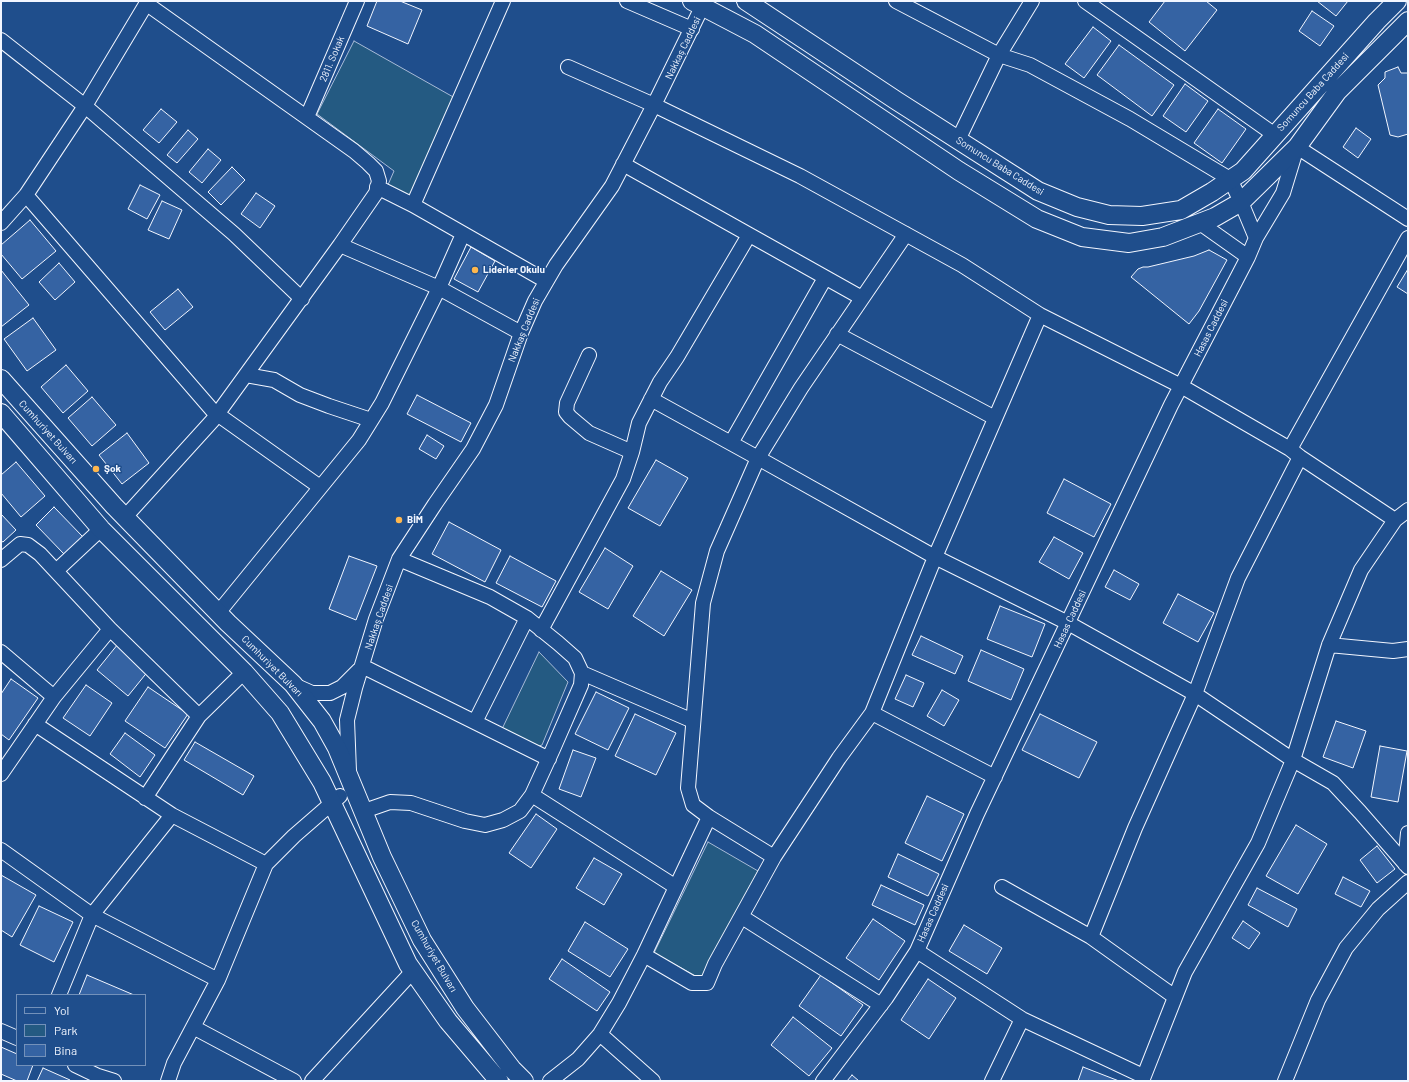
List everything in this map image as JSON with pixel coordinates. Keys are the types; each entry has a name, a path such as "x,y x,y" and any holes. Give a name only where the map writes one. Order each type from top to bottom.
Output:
{"main road":[{"name":"Somuncu Baba Caddesi","path":"746,1 1038,191 1077,207 1109,215 1142,216 1181,210 1212,192 1243,171 1377,21 1397,1"},
{"path":"1401,1 1408,8"},
{"path":"700,3 755,34 960,171 1037,219 1082,237 1129,243 1163,236 1200,223 1215,217 1241,202 1297,147 1337,92 1408,21"},
{"name":"Cumhuriyet Bulvarı","path":"1,379 125,517 218,613 293,684 322,721 337,748 343,790 408,964 448,1021 499,1081"},
{"name":"Cumhuriyet Bulvarı","path":"1,412 100,529 244,672 280,713 322,782 343,790 364,811 382,856 422,940 465,1008 512,1069 524,1081"},
{"path":"288,726 288,712 298,704 304,704 316,713"}],"street":[{"name":"2811. Sokak","path":"307,118 357,1"},
{"path":"413,205 503,1"},
{"path":"627,1 692,29"},
{"path":"896,1 999,55 1030,65 1124,116 1230,180 1256,238"},
{"path":"958,140 999,55 1032,1"},
{"path":"1085,1 1275,135"},
{"path":"1,223 26,195 85,106 148,2 354,151 368,162 376,171 379,181 376,193 302,299 218,414 125,517"},
{"name":"Nakkaş Caddesi","path":"343,790 347,720 376,619 399,559 473,449 496,405 521,333 535,301 556,265 612,186 692,29 700,3"},
{"path":"1,40 85,106 234,234 302,299"},
{"path":"568,67 654,105 800,176 906,234 962,265 1040,315 1181,386 1295,453 1395,520"},
{"path":"1297,147 1408,219"},
{"name":"Hasas Caddesi","path":"823,1081 881,1005 917,951 995,777 1181,386 1248,257 1256,238 1283,193 1297,147"},
{"path":"623,164 862,298"},
{"path":"377,188 413,205 546,281"},
{"path":"26,195 213,411 320,487"},
{"path":"1200,223 1248,257"},
{"path":"218,613 359,440 382,402 439,288 463,234"},
{"path":"774,857 708,817 693,805 688,788 703,603 716,551 758,458 801,388 906,234"},
{"path":"542,630 623,479 632,452 639,423 651,399 749,235"},
{"path":"1091,937 1135,828 1195,694 1238,578 1295,453 1408,238"},
{"path":"340,245 439,288 521,333"},
{"path":"731,443 825,278"},
{"path":"644,955 692,983 707,983 715,964 774,857 839,758 872,713 935,557 1040,315"},
{"path":"837,334 995,418"},
{"path":"589,355 567,403 566,412 589,433 632,452"},
{"path":"246,375 274,380 307,398 371,420"},
{"path":"651,399 935,557 1068,623 1195,694 1293,760 1333,783 1407,866"},
{"path":"917,951 1022,1019 1143,1079 1185,972 1258,843 1293,760 1329,645 1361,570 1395,520 1408,510"},
{"path":"56,570 100,529"},
{"path":"1,560 20,544 28,545 40,554 110,629 199,716"},
{"path":"364,811 390,802 411,803 465,821 485,825 503,820 520,811 532,795 581,685 582,673 575,658 527,618 490,597 399,559"},
{"path":"476,722 527,618"},
{"path":"1,774 54,697 110,629"},
{"path":"1329,645 1393,651 1408,649"},
{"path":"1,652 54,697"},
{"path":"293,684 312,693 330,693 342,687 362,666 549,759"},
{"path":"145,798 199,716 244,672"},
{"path":"582,673 693,721"},
{"path":"872,713 995,777"},
{"path":"35,724 172,815 266,864"},
{"path":"168,1081 174,1063 218,980 266,864 343,790"},
{"path":"532,795 676,887"},
{"path":"58,994 92,915 172,815"},
{"path":"550,1081 578,1059 600,1034 619,1003 644,955 708,817"},
{"path":"1407,866 1408,833"},
{"path":"1,850 92,915 218,980"},
{"path":"1285,1081 1318,1000 1346,948 1378,909 1408,882"},
{"path":"1002,887 1091,937 1175,997"},
{"path":"742,917 881,1005"},
{"path":"312,1081 413,971"},
{"path":"992,1081 1022,1019"},
{"path":"193,1027 294,1081"},
{"path":"1,1031 16,1038"},
{"path":"600,1034 653,1081"},
{"path":"78,1066 98,1076 114,1081"}],"green space":[{"path":"354,41 455,98 414,199 387,187 394,171 317,114"},
{"path":"539,652 568,682 542,745 536,747 502,729"},
{"path":"708,842 758,871 701,979 654,953"}],"building":[{"path":"377,1 400,1 422,10 408,44 367,26"},
{"path":"1165,1 1206,1 1217,10 1185,51 1149,22"},
{"path":"1317,1 1348,1 1336,16"},
{"path":"1312,11 1334,26 1320,46 1299,31"},
{"path":"1093,27 1111,41 1084,78 1065,64"},
{"path":"1119,45 1174,85 1152,116 1097,75"},
{"path":"1398,67 1401,73 1408,73 1408,134 1398,137 1390,135 1378,85 1385,78 1385,72"},
{"path":"1185,84 1208,101 1186,132 1163,116"},
{"path":"161,109 177,122 159,143 143,130"},
{"path":"1218,109 1246,129 1222,163 1194,143"},
{"path":"1356,128 1371,139 1358,158 1343,147"},
{"path":"188,130 198,139 177,163 167,155"},
{"path":"208,149 221,160 202,183 189,172"},
{"path":"232,167 245,180 221,205 208,192"},
{"path":"140,185 160,195 147,219 128,209"},
{"path":"256,193 275,206 260,228 241,214"},
{"path":"162,201 182,210 169,239 148,230"},
{"path":"30,220 56,251 22,279 1,254 1,245"},
{"name":"Liderler Okulu","path":"471,247 495,261 478,292 454,279"},
{"path":"1209,250 1227,260 1199,311 1189,324 1131,277 1138,269 1143,267 1194,256"},
{"path":"59,263 75,282 55,300 39,282"},
{"path":"1408,269 1408,294 1397,287"},
{"path":"1,270 29,305 1,327"},
{"path":"178,289 193,307 165,330 150,312"},
{"path":"33,318 56,350 27,371 4,339"},
{"path":"66,365 88,391 63,413 41,387"},
{"path":"417,395 471,423 461,442 407,414"},
{"path":"92,397 116,425 92,446 68,418"},
{"path":"127,433 149,463 122,484 99,455"},
{"path":"427,435 444,446 436,459 419,449"},
{"path":"656,460 688,478 660,526 628,508"},
{"path":"16,462 45,496 21,517 1,493 1,475"},
{"path":"1064,479 1111,504 1094,537 1047,513"},
{"path":"54,507 83,537 64,554 36,525"},
{"path":"1,514 16,530 3,542 1,541"},
{"path":"449,522 501,550 485,582 432,554"},
{"path":"1054,537 1083,553 1069,579 1039,562"},
{"path":"605,548 633,566 608,609 579,592"},
{"path":"349,556 377,566 356,620 329,609"},
{"path":"510,556 556,581 542,607 496,583"},
{"path":"1114,570 1139,584 1130,600 1105,587"},
{"path":"661,571 692,590 664,636 633,616"},
{"path":"1178,594 1214,613 1198,642 1163,623"},
{"path":"1000,606 1045,624 1032,657 987,639"},
{"path":"921,636 963,656 955,674 912,655"},
{"path":"118,644 149,670 128,696 97,670"},
{"path":"981,650 1024,669 1011,700 968,681"},
{"path":"906,675 924,683 913,707 895,699"},
{"path":"11,679 38,698 9,740 1,734 1,694"},
{"path":"86,685 112,703 90,736 63,718"},
{"path":"148,687 188,714 165,748 125,721"},
{"path":"942,690 959,700 944,726 927,716"},
{"path":"596,692 629,708 608,750 575,734"},
{"path":"635,714 676,733 656,775 615,756"},
{"path":"1040,714 1097,742 1079,778 1022,750"},
{"path":"1336,721 1366,731 1353,768 1323,757"},
{"path":"125,733 155,755 140,777 110,754"},
{"path":"195,742 254,776 243,795 184,760"},
{"path":"1380,746 1407,751 1398,802 1371,797"},
{"path":"573,750 596,758 581,797 559,789"},
{"path":"927,796 964,814 942,861 905,843"},
{"path":"536,814 557,829 531,868 509,853"},
{"path":"1296,825 1327,844 1298,894 1266,876"},
{"path":"1377,846 1395,869 1377,883 1360,860"},
{"path":"898,854 939,874 928,896 888,877"},
{"path":"594,858 622,874 604,905 576,888"},
{"path":"1,875 36,895 12,937 1,930"},
{"path":"1343,877 1370,891 1361,907 1335,894"},
{"path":"881,885 924,905 915,925 872,905"},
{"path":"1257,888 1297,909 1288,927 1248,905"},
{"path":"39,906 73,922 54,962 20,945"},
{"path":"873,919 905,941 879,980 846,958"},
{"path":"1243,921 1260,933 1249,949 1232,938"},
{"path":"585,922 628,949 610,977 568,951"},
{"path":"964,925 1002,948 987,974 949,951"},
{"path":"562,959 610,992 597,1011 549,979"},
{"path":"87,975 132,994 79,994"},
{"path":"821,975 863,1005 841,1036 799,1006"},
{"path":"928,979 956,998 929,1039 901,1020"},
{"path":"793,1017 832,1048 809,1076 771,1045"},
{"path":"1,1047 16,1054 16,1066 33,1066 27,1081 17,1081 1,1074"},
{"path":"1083,1067 1119,1081 1078,1081"},
{"path":"43,1068 70,1080 70,1081 37,1081"},
{"path":"852,1075 859,1081 847,1081"}],"place":[{"name":"Liderler Okulu","path":"475,270"},
{"name":"Şok","path":"96,469"},
{"name":"BİM","path":"399,520"}]}
